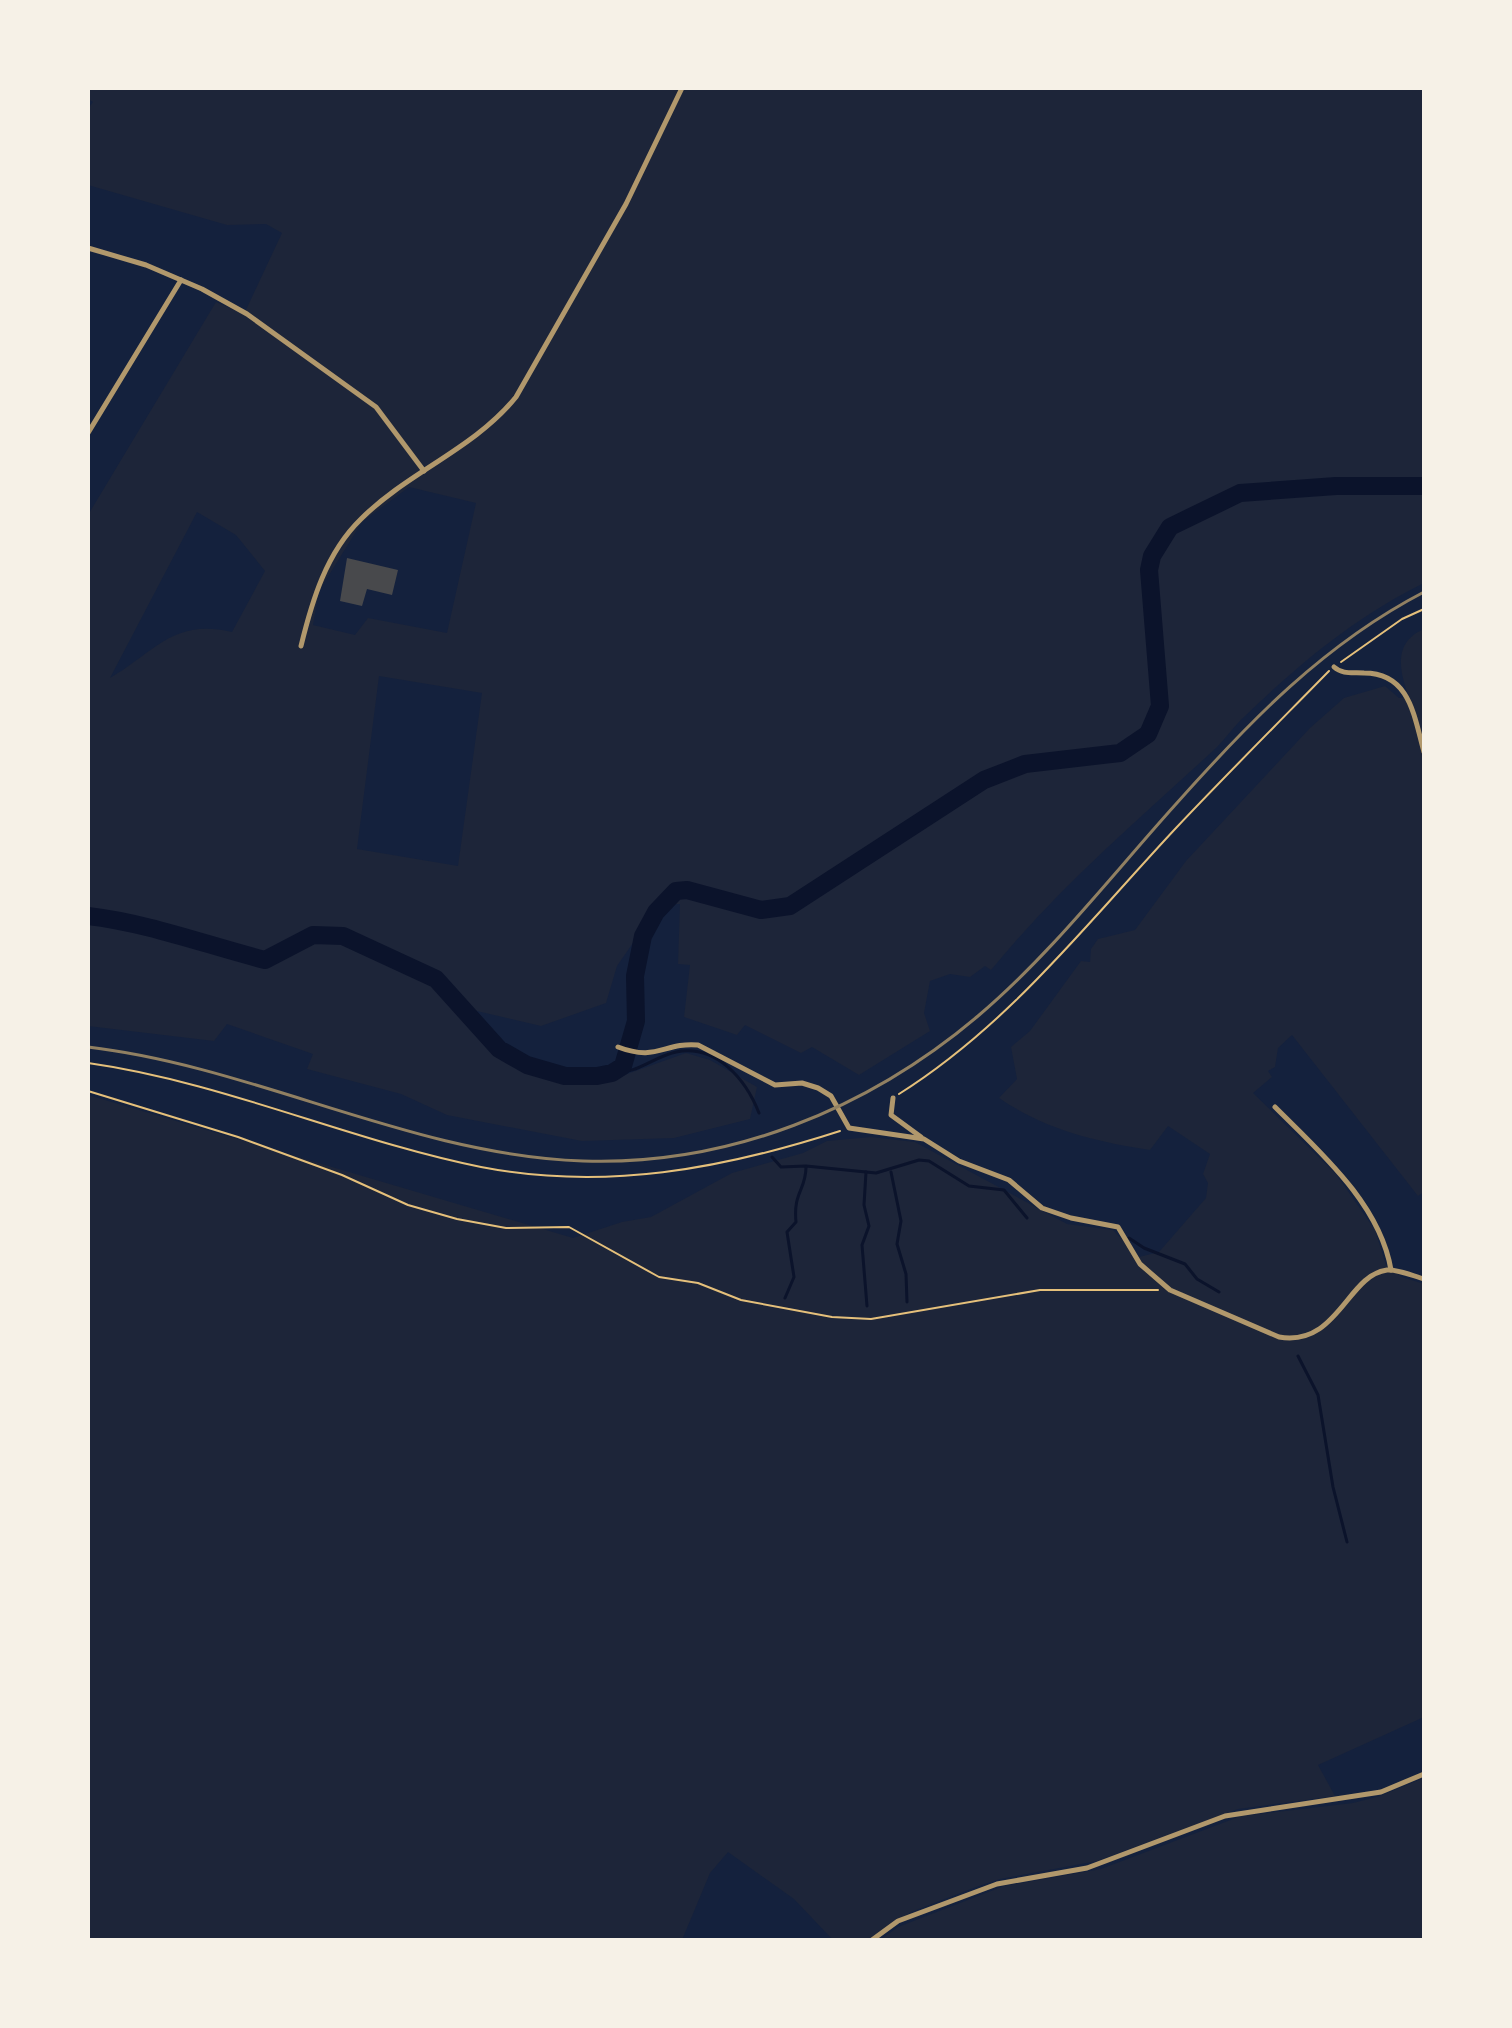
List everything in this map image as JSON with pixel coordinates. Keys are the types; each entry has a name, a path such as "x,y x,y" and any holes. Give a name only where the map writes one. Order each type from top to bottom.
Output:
{"street":[{"path":"301,646 314,593 351,531 370,511 495,423 516,397 626,204 682,88"},
{"path":"88,260 92,250 146,265 247,314 376,407 424,471"},
{"path":"88,433 181,280"},
{"path":"1334,667 1340,672 1385,674 1397,681 1409,701 1424,752"},
{"path":"618,1047 635,1054 650,1055 687,1044 698,1045 775,1085 809,1084 831,1096 849,1128 924,1139"},
{"path":"893,1098 891,1115 959,1161 1009,1180 1042,1208 1071,1218 1118,1227 1140,1264 1170,1290 1289,1339 1315,1331 1329,1321 1366,1280 1391,1270 1424,1279"},
{"path":"1275,1107 1350,1187 1381,1232 1391,1270"},
{"path":"872,1940 898,1921 997,1884 1087,1868 1225,1816 1381,1792 1424,1774"}],"path":[{"path":"893,1098 941,1067 1001,1017 1073,945 1175,829 1334,667 1402,619 1424,609"},
{"path":"88,1063 145,1071 216,1089 417,1151 520,1173 607,1178 662,1175 753,1157 849,1128"},
{"path":"88,1091 238,1137 342,1175 408,1205 506,1228 569,1227 659,1277 698,1283 741,1300 832,1317 871,1319 1040,1290 1170,1290"}],"shaded area":[{"path":"88,88 1424,88 1424,583 1351,626 1286,678 1071,883 991,970 985,966 970,977 950,974 930,981 924,1013 930,1031 859,1075 812,1047 801,1053 745,1025 737,1035 684,1017 690,965 678,964 680,904 660,904 617,966 606,1003 541,1026 447,1004 527,1067 564,1082 613,1079 686,1053 710,1060 757,1087 750,1119 674,1138 582,1141 447,1115 401,1094 307,1069 313,1054 227,1024 214,1041 88,1026 88,515 216,302 244,314 282,233 266,224 227,225 88,185 88,109 93,102 88,99","holes":["409,487 476,503 447,633 368,618 355,635 313,625 319,591 362,522","197,512 236,535 265,571 232,632 212,629 179,634 110,678","379,676 482,693 458,866 357,849"]},
{"path":"1424,629 1424,1192 1418,1196 1292,1035 1278,1048 1275,1067 1268,1071 1272,1077 1253,1093 1336,1174 1375,1230 1386,1265 1402,1277 1424,1284 1424,1717 1318,1765 1335,1796 1238,1809 1097,1861 1000,1879 911,1912 868,1940 833,1940 794,1899 728,1852 710,1873 682,1940 88,1940 88,1095 573,1238 622,1222 651,1217 732,1173 803,1153 827,1141 871,1137 915,1142 1067,1224 1113,1230 1139,1257 1159,1252 1206,1198 1208,1183 1203,1174 1210,1154 1168,1126 1150,1150 1071,1133 1017,1109 999,1098 1017,1079 1011,1047 1030,1031 1081,961 1090,962 1091,949 1098,939 1135,930 1186,861 1310,728 1344,698 1385,686 1399,698 1409,697 1401,658 1407,641"},
{"path":"1424,1778 1424,1940 880,1940 898,1927 1004,1886 1101,1869 1241,1816 1353,1803"}],"building":[{"path":"347,558 398,570 392,595 367,589 362,606 340,601"}],"waterway":[{"path":"88,916 155,929 265,960 313,935 343,936 436,979 499,1049 527,1065 565,1076 612,1073 623,1066 636,1021 635,976 643,936 656,912 676,891 687,890 761,910 790,906 984,780 1025,764 1120,753 1148,734 1160,706 1149,570 1152,556 1170,527 1240,493 1336,486 1424,486"},
{"path":"612,1073 629,1071 676,1052 704,1054 717,1059 738,1077 759,1113"},
{"path":"772,1157 781,1167 806,1166 876,1173 919,1160 929,1161 969,1186 1004,1190 1027,1218"},
{"path":"785,1298 794,1277 787,1232 796,1222 796,1204 806,1167"},
{"path":"866,1172 864,1205 869,1226 862,1245 867,1306"},
{"path":"891,1172 901,1221 897,1244 906,1274 907,1302"},
{"path":"1129,1238 1144,1248 1185,1264 1197,1279 1219,1292"},
{"path":"1298,1356 1318,1395 1333,1487 1347,1542"}],"railway":[{"path":"88,1047 151,1057 212,1072 395,1128 519,1155 583,1161 637,1160 691,1154 743,1142 794,1125 890,1079 978,1016 1031,967 1204,773 1290,686 1353,635 1424,592"}]}
